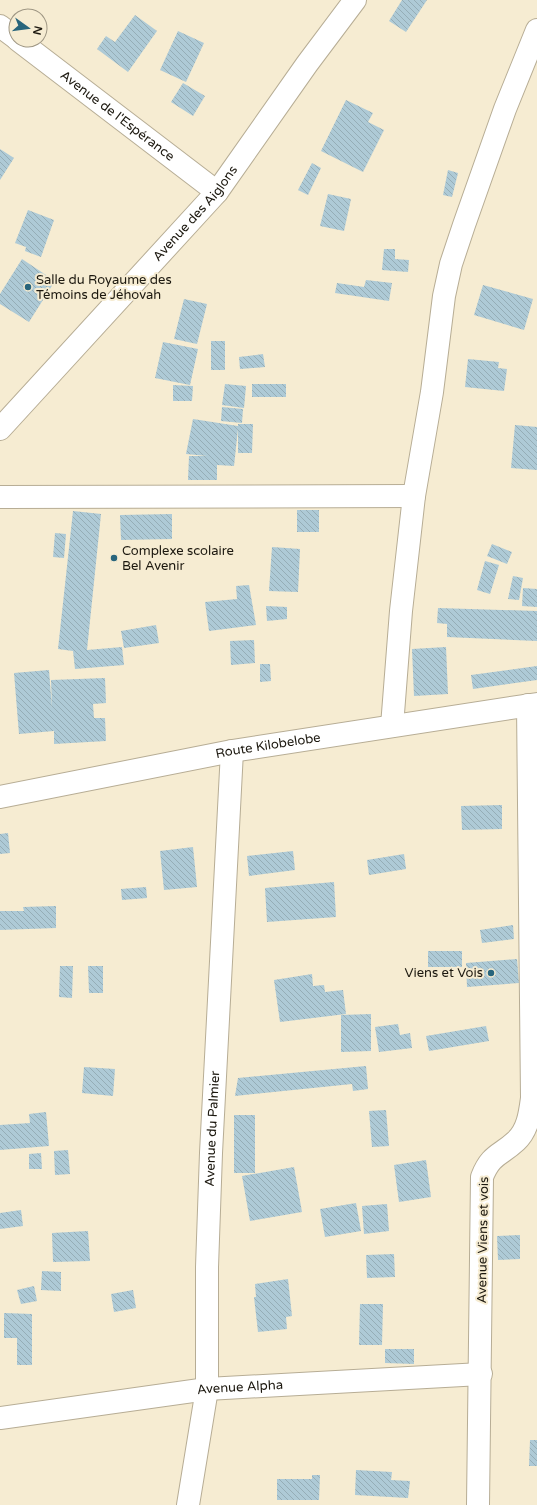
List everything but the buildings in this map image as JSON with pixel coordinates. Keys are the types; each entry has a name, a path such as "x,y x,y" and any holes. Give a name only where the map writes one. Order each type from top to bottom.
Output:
{"street":[{"name":"Avenue des Aiglons","path":"0,429 217,192 307,64 355,0"},
{"name":"Avenue de l'Espérance","path":"0,26 8,32"},
{"path":"392,726 401,611 414,496 432,392 444,296 451,264 506,109 537,30"},
{"name":"Avenue de l'Espérance","path":"29,48 217,192"},
{"path":"0,497 414,496"},
{"name":"Route Kilobelobe","path":"0,797 232,751 532,705"},
{"name":"Avenue Viens et vois","path":"478,1505 481,1374 482,1176 487,1163 516,1141 524,1129 530,1113 532,1098 532,705"},
{"name":"Avenue du Palmier","path":"188,1505 207,1389 207,1267 211,1153 232,751"},
{"name":"Avenue Alpha","path":"0,1418 207,1389 481,1374"}],"place":[{"name":"Salle du Royaume des Témoins de Jéhovah","path":"28,287"},
{"name":"Complexe scolaire Bel Avenir","path":"114,558"},
{"name":"Viens et Vois","path":"491,973"}]}
